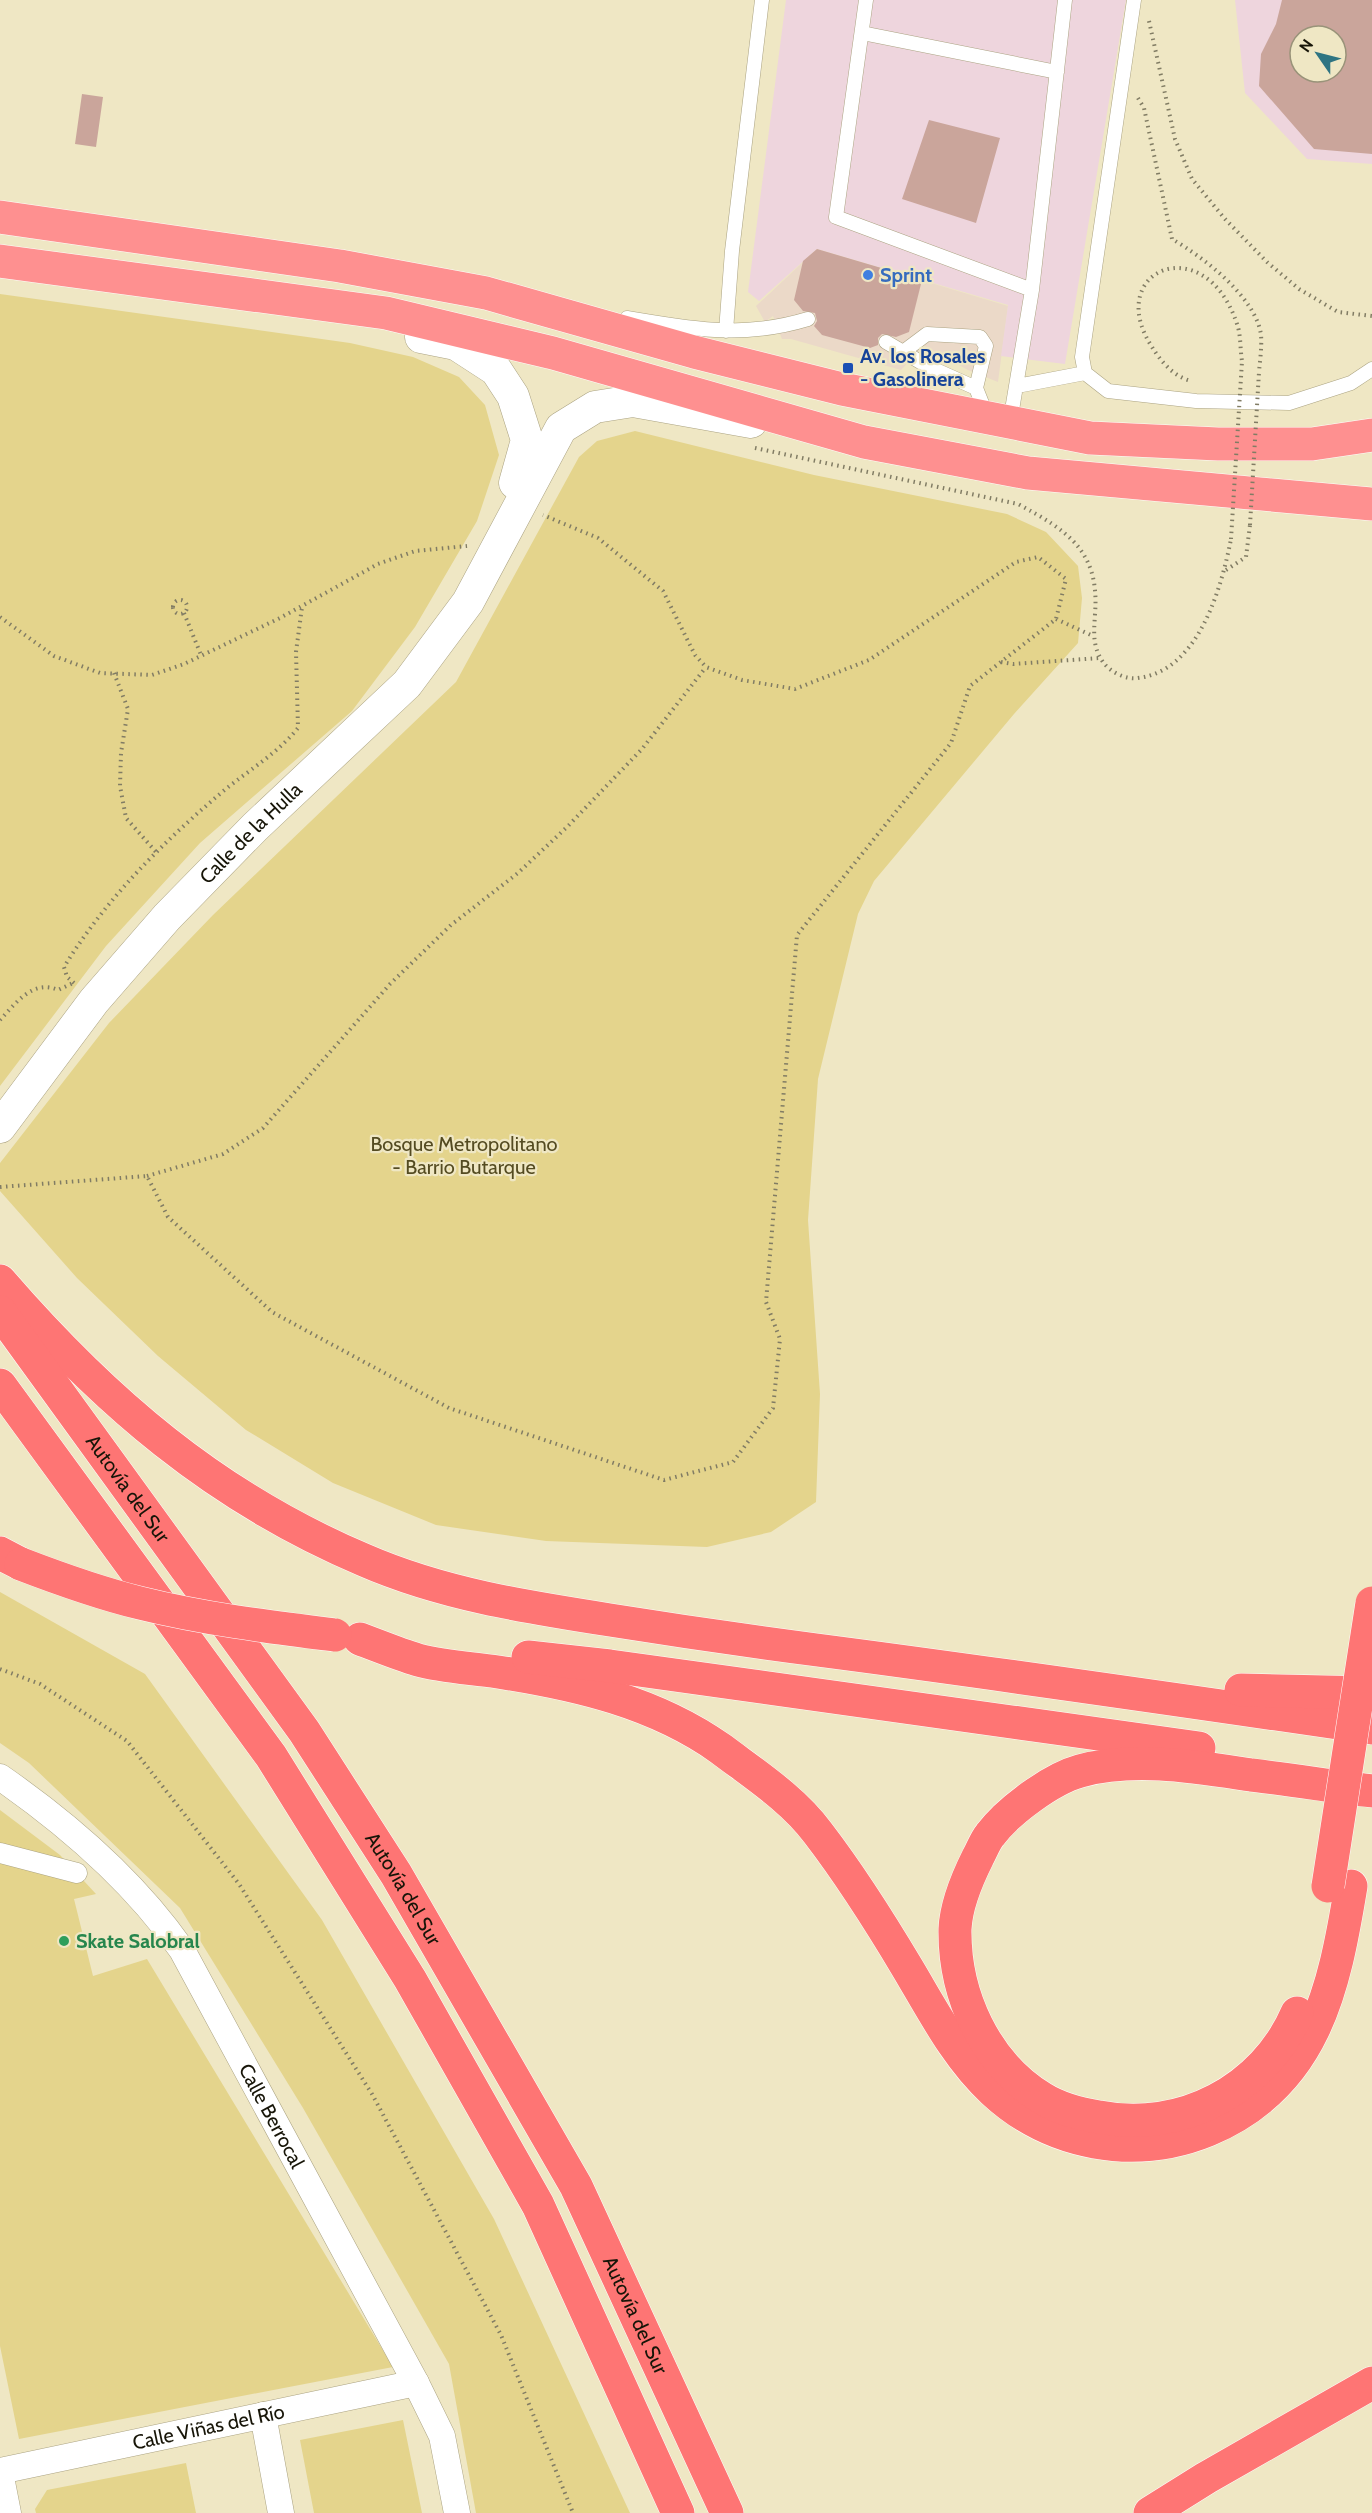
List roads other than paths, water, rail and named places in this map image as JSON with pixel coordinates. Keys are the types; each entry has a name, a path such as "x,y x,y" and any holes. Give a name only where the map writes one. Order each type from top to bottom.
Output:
{"highway":[{"path":"0,217 340,266 486,293 694,352 842,389 991,409 1090,438 1218,444 1312,444 1372,435"},
{"path":"0,261 386,312 553,352 864,442 1028,472 1372,504"},
{"path":"6,1298 114,1400 182,1456 266,1511 315,1538 421,1582 508,1605 731,1639 1092,1686 1372,1728"},
{"name":"Autovía del Sur","path":"6,1298 304,1731 396,1874 576,2186 727,2513"},
{"name":"Autovía del Sur","path":"0,1385 272,1756 410,1979 538,2205 678,2513"},
{"path":"11,1558 80,1586 140,1603 225,1620 348,1637 610,1666 1372,1772"},
{"path":"348,1637 420,1660 502,1672 617,1697 673,1720 717,1746 773,1788 815,1829 857,1886 950,2039 992,2091 1026,2118 1065,2136 1103,2144 1146,2146 1195,2135 1228,2121 1261,2099 1288,2072 1308,2043 1324,2009 1339,1960 1340,1886 1372,1603"},
{"path":"1092,1686 1372,1693"},
{"path":"1372,1755 1340,1886 1321,1937 1309,1986 1289,2032 1259,2070 1218,2101 1173,2118 1124,2122 1082,2114 1043,2098 1008,2071 980,2034 966,2001 958,1969 955,1928 966,1882 990,1835 1032,1796 1079,1771 1120,1765 1186,1766 1372,1791"},
{"path":"1150,2513 1206,2478 1372,2383"}],"street":[{"path":"171,282 456,344 496,370 513,396 527,440 499,539"},
{"path":"499,539 561,428 594,407 633,401 864,442"},
{"name":"Calle de la Hulla","path":"0,1127 84,992 167,917 239,843 407,684 468,602 499,539"},
{"name":"Calle Berrocal","path":"0,1777 90,1846 155,1911 182,1950 416,2382 442,2436 457,2513"},
{"path":"0,1853 77,1873"},
{"name":"Calle Viñas del Río","path":"0,2471 416,2382"},
{"path":"263,2415 281,2513"},
{"path":"0,2471 8,2513"}],"lane":[{"path":"726,331 732,250 762,0"},
{"path":"866,0 836,217 1032,290"},
{"path":"1017,386 1032,290 1065,0"},
{"path":"1134,0 1082,357 1085,373 1108,391 1196,401 1289,403 1351,383 1372,369"},
{"path":"862,33 1057,72"},
{"path":"486,293 706,332 778,328 808,319"},
{"path":"903,352 927,334 980,338 986,346 991,409"},
{"path":"886,342 929,367 991,409"},
{"path":"991,409 1017,386 1085,373"}],"place":[{"name":"Sprint","path":"868,275"},
{"name":"Av. los Rosales - Gasolinera","path":"848,368"},
{"name":"Skate Salobral","path":"64,1941"}],"park label":[{"name":"Bosque Metropolitano - Barrio Butarque","path":"464,1156"}]}
